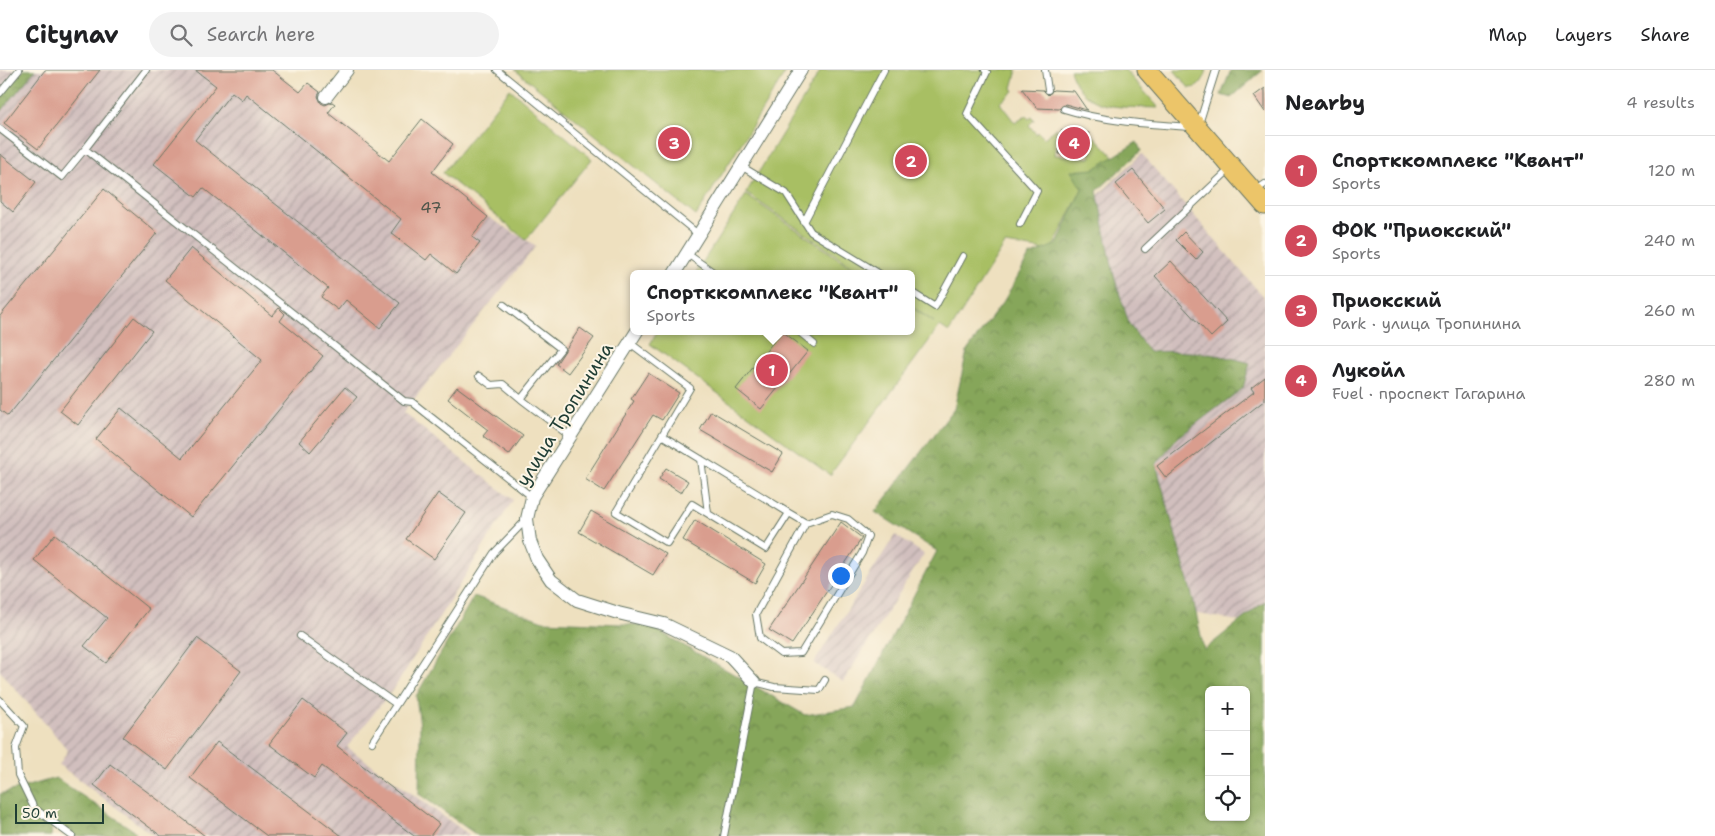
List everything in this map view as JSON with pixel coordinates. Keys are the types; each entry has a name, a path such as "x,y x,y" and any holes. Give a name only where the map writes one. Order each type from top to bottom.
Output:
{"main road":[{"path":"1147,70 1232,167 1261,194"}],"street":[{"path":"326,97 347,70"},
{"path":"676,270 801,70"},
{"name":"улица Тропинина","path":"635,335 532,497 527,519 530,541 537,559 551,580 577,600 618,613 664,624 730,656 754,682"}],"lane":[{"path":"0,93 19,70"},
{"path":"0,129 62,177 146,70"},
{"path":"498,70 698,234"},
{"path":"804,222 884,70"},
{"path":"985,70 987,72 967,114 1037,191 1020,224"},
{"path":"1045,70 1048,90"},
{"path":"1064,109 1080,114 1135,123 1197,127 1216,70"},
{"path":"85,149 404,401 412,402 532,497"},
{"path":"741,166 786,193 811,232 873,270"},
{"path":"1145,249 1232,167"},
{"path":"686,254 710,270"},
{"path":"915,295 934,307 963,256"},
{"path":"504,305 561,349 521,399"},
{"path":"803,335 814,344"},
{"path":"630,343 690,388 616,512 667,543 692,504 766,549 789,513"},
{"path":"479,376 491,385 503,384 571,437"},
{"path":"663,436 806,524"},
{"path":"701,459 708,514"},
{"path":"832,514 848,519 868,536 862,553 801,653 781,654 760,638 756,614 806,524 832,514"},
{"path":"372,742 494,553 527,519"},
{"path":"300,636 396,704"},
{"path":"724,836 754,682 774,688 819,690 826,680"},
{"path":"0,700 24,726 16,748 18,775 34,808 72,836"}],"shaded area":[{"path":"0,70 276,70 275,72 300,92 308,83 335,104 329,113 389,161 422,119 453,144 432,172 488,217 536,246 403,413 513,500 395,687 347,747 471,836 154,836 59,765 68,750 0,671"},
{"path":"1142,154 1265,299 1265,626 1188,612 1095,198"},
{"path":"895,535 924,554 843,682 814,663"}],"green space":[{"path":"23,70 35,70 0,113 0,98"},
{"path":"515,70 787,70 696,216"},
{"path":"821,70 1017,70 1012,88 1014,91 1000,103 1015,123 1026,116 1029,119 1032,117 1034,120 1029,125 1036,134 1038,132 1044,138 1057,128 1055,155 1090,158 1093,135 1122,165 1083,187 1051,251 1005,244 949,332 940,326 830,475 650,344 656,335 915,335 915,310 934,322 915,309 915,270 858,270 746,193"},
{"path":"1070,70 1125,70 1159,108 1118,107 1095,101 1076,84"},
{"path":"1174,70 1207,70 1199,85 1189,88"},
{"path":"1231,70 1263,70 1231,98 1221,95"},
{"path":"510,89 592,159 526,240 443,173"},
{"path":"1137,142 1141,151 1097,191 1114,276 1129,324 1149,352 1175,351 1200,353 1250,363 1243,388 1176,439 1156,464 1193,599 1204,650 1265,601 1265,836 478,836 419,794 420,726 416,696 474,596 543,621 648,625 805,715 855,707 937,551 875,512 954,409 967,351 1005,299 1029,256 1057,244 1082,189 1071,171 1094,169"},
{"path":"746,195 855,270 698,270"},
{"path":"56,778 136,832 133,836 71,836 52,825 51,836 0,836 0,794"}],"building":[{"path":"45,70 100,70 38,149 4,123"},
{"path":"195,70 272,70 300,92 308,83 320,92 318,96 321,103 325,105 332,102 335,104 328,113 389,161 422,119 453,144 432,172 488,217 472,237 480,243 456,274 431,254 426,260 391,233 401,219 246,94 242,100 232,92 195,140 400,303 380,328 346,300 338,310 321,297 328,288 203,188 196,197 154,164 216,86"},
{"path":"1265,88 1265,112 1254,96"},
{"path":"1022,89 1043,90 1048,95 1053,90 1074,91 1087,110 1065,104 1059,109 1037,108"},
{"path":"1061,131 1089,133 1087,155 1059,154"},
{"path":"0,154 36,182 13,212 0,201"},
{"path":"1133,170 1165,209 1148,223 1116,184"},
{"path":"104,189 157,233 8,416 0,410 0,316"},
{"path":"1184,232 1203,252 1196,260 1176,240"},
{"path":"191,248 272,316 279,308 285,314 280,321 323,356 191,517 96,439 121,408 182,458 262,360 165,280"},
{"path":"1171,261 1227,322 1211,337 1155,276"},
{"path":"134,317 152,331 78,425 60,411"},
{"path":"580,328 594,338 568,373 556,364"},
{"path":"779,335 787,335 808,351 761,409 736,389"},
{"path":"648,373 679,393 662,420 653,415 604,491 585,479 634,401 631,399"},
{"path":"1265,377 1265,400 1166,478 1157,466 1254,392 1251,388"},
{"path":"345,387 357,397 310,452 299,442"},
{"path":"457,387 523,436 509,455 483,436 488,430 448,399"},
{"path":"711,411 783,454 772,472 700,430"},
{"path":"666,468 688,481 681,493 659,479"},
{"path":"438,493 466,513 434,559 406,539"},
{"path":"591,511 666,554 653,575 579,532"},
{"path":"695,520 766,564 755,583 683,540"},
{"path":"841,522 862,538 792,644 769,630"},
{"path":"55,534 149,609 106,663 84,646 107,618 34,560"},
{"path":"197,638 241,671 167,770 123,737"},
{"path":"303,700 347,733 337,746 439,824 430,836 414,836 322,766 314,778 269,744"},
{"path":"217,742 342,836 267,836 190,778"},
{"path":"110,764 205,836 161,836 145,824 94,785"}],"place":[{"name":"Приокский","path":"674,143"},
{"name":"Лукойл","path":"1074,143"},
{"name":"ФОК \"Приокский\"","path":"911,161"},
{"name":"Спортккомплекс \"Квант\"","path":"772,370"}]}
